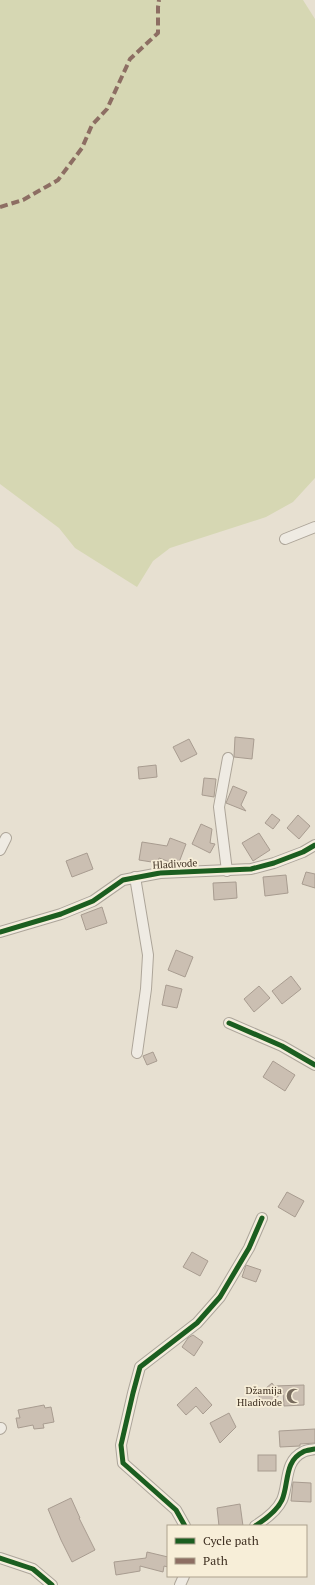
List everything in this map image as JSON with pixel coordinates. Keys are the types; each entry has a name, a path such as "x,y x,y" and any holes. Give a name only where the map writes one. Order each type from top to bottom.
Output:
{"street":[{"path":"286,539 315,527"},
{"path":"227,871 219,807 228,758"},
{"path":"0,850 6,838"},
{"name":"Hladivode","path":"0,932 61,914 93,901 123,880 160,873 251,869 274,863 314,847"},
{"path":"135,877 148,955 146,989 138,1052"},
{"path":"229,1022 282,1046 315,1065"},
{"path":"184,1525 176,1510 123,1463 121,1445 133,1393 140,1367 197,1323 220,1297 249,1248 262,1218"},
{"path":"257,1525 266,1520 276,1510 282,1499 291,1462 302,1452 315,1449"},
{"path":"0,1558 33,1569 52,1585"}],"green space":[{"path":"0,0 303,0 315,19 315,478 293,502 266,517 170,548 153,561 137,587 75,548 59,528 0,484"}],"building":[{"path":"235,737 254,739 252,759 234,757"},
{"path":"189,739 197,754 181,762 173,747"},
{"path":"156,765 157,777 139,779 138,767"},
{"path":"204,778 216,779 214,797 202,795"},
{"path":"233,786 247,792 241,805 246,811 226,803"},
{"path":"272,814 280,820 273,829 265,823"},
{"path":"298,815 310,826 299,839 287,828"},
{"path":"201,824 212,829 210,843 215,844 210,853 192,844"},
{"path":"259,833 270,850 253,861 242,843"},
{"path":"170,838 186,844 178,865 159,858 158,863 139,860 142,842 167,846"},
{"path":"87,853 93,869 72,877 66,861"},
{"path":"306,872 315,874 315,888 302,884"},
{"path":"286,875 288,893 265,896 263,877"},
{"path":"236,882 237,898 214,900 213,883"},
{"path":"102,907 107,923 86,930 81,915"},
{"path":"176,950 193,957 185,977 168,970"},
{"path":"291,976 301,989 282,1004 272,991"},
{"path":"166,985 182,989 177,1008 162,1005"},
{"path":"259,986 270,998 254,1012 244,999"},
{"path":"153,1052 157,1061 147,1065 143,1056"},
{"path":"273,1061 295,1075 285,1091 263,1077"},
{"path":"287,1192 304,1201 295,1217 278,1207"},
{"path":"192,1252 208,1261 200,1276 183,1267"},
{"path":"246,1265 261,1270 256,1282 242,1277"},
{"path":"193,1335 203,1342 194,1356 182,1347 188,1338"},
{"path":"272,1383 274,1386 304,1385 304,1405 284,1406 283,1392 267,1406 258,1395"},
{"path":"196,1387 212,1405 203,1414 196,1406 186,1415 177,1405"},
{"path":"44,1405 45,1408 51,1407 54,1422 43,1424 44,1428 34,1429 33,1425 18,1428 16,1418 20,1418 18,1410"},
{"path":"229,1413 236,1427 220,1443 210,1423"},
{"path":"315,1429 315,1443 300,1444 300,1446 280,1447 279,1431"},
{"path":"258,1455 276,1455 276,1471 258,1471"},
{"path":"293,1482 311,1483 311,1502 291,1501"},
{"path":"71,1498 95,1550 72,1562 48,1509"},
{"path":"240,1504 243,1525 219,1525 217,1508"},
{"path":"147,1552 167,1557 167,1567 164,1566 163,1572 140,1566 140,1571 116,1575 114,1562 146,1558"}],"marked path":[{"path":"0,207 23,200 58,180 82,148 92,125 107,109 130,59 158,33 159,0"}],"cycle path":[{"path":"0,932 61,914 93,901 123,880 160,873 251,869 274,863 303,852 315,845"},
{"path":"229,1023 282,1046 315,1065"},
{"path":"184,1525 176,1510 123,1463 121,1445 133,1393 140,1367 197,1323 220,1297 249,1248 262,1218"},
{"path":"257,1525 271,1514 280,1504 284,1494 288,1473 293,1461 304,1451 315,1449"},
{"path":"0,1558 33,1569 52,1585"}],"place":[{"name":"Džamija Hladivode","path":"294,1396"}]}
